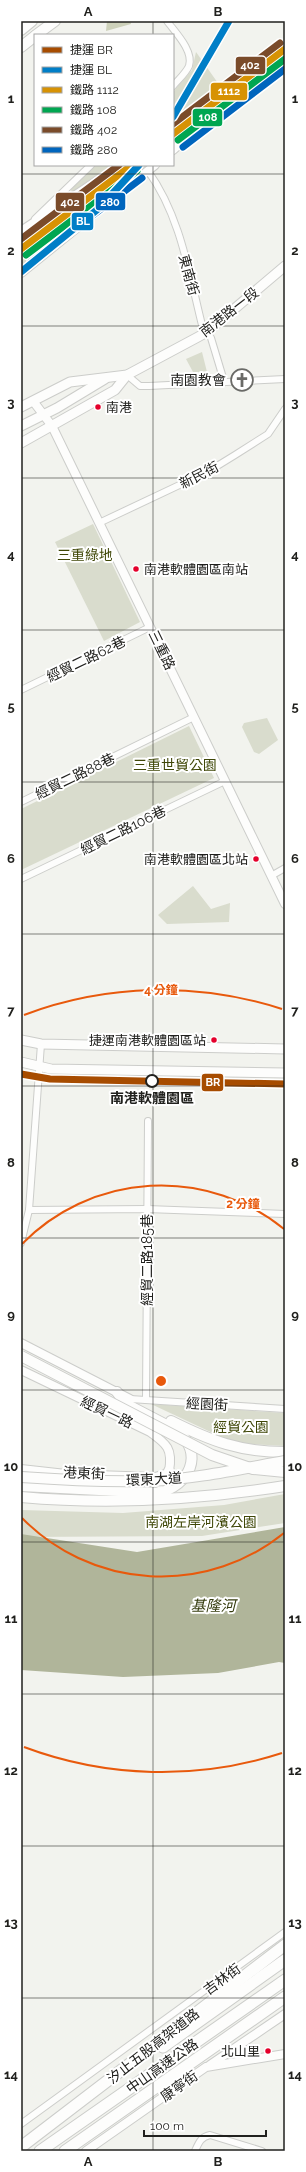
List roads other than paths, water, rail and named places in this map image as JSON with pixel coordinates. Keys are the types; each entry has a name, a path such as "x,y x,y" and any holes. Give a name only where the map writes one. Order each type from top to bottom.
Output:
{"highway":[{"name":"汐止五股高架道路","path":"21,2147 285,1945"},
{"name":"中山高速公路","path":"21,2147 285,1960"},
{"name":"中山高速公路","path":"40,2151 285,1980"},
{"path":"66,2151 285,1997"}],"main road":[{"path":"21,30 32,21"},
{"path":"39,34 55,21"},
{"path":"21,47 34,37"},
{"name":"南港路一段","path":"21,426 43,415 107,377 127,374 207,332 285,266"},
{"name":"南港路一段","path":"21,443 115,390 127,374"},
{"path":"21,407 70,382 107,377"},
{"path":"21,1040 41,1044 285,1047"},
{"path":"21,1062 39,1068 148,1072 285,1073"},
{"path":"21,1356 212,1455 254,1469 285,1472"},
{"path":"21,1486 143,1491 158,1493 167,1490 185,1477 191,1466 192,1458 184,1437 178,1431 126,1404 117,1392"},
{"path":"130,1399 202,1437 222,1444 243,1450 285,1452"},
{"name":"環東大道","path":"21,1477 58,1480 150,1481 285,1461"},
{"path":"143,1491 161,1482 167,1477 169,1471"},
{"name":"環東大道","path":"21,1497 70,1502 143,1502 231,1495 285,1486"}],"street":[{"path":"167,21 189,52 190,59 190,65 174,85"},
{"path":"176,147 285,50"},
{"path":"174,129 232,86 269,63"},
{"path":"174,131 180,136 176,147"},
{"path":"23,230 90,166"},
{"path":"23,230 119,166"},
{"path":"21,273 154,166"},
{"name":"東南街","path":"148,171 161,191 176,227 202,325 215,349 224,381"},
{"path":"127,374 140,386 285,379"},
{"name":"三重路","path":"32,401 52,426 285,904"},
{"name":"新民街","path":"99,523 209,471 268,434 285,409"},
{"name":"經貿二路62巷","path":"21,690 150,627"},
{"name":"經貿二路88巷","path":"21,802 194,718"},
{"name":"經貿二路106巷","path":"21,879 226,781"},
{"path":"271,876 285,868"},
{"path":"21,1243 29,1210 41,1044"},
{"name":"經貿二路185巷","path":"146,1400 148,1121"},
{"path":"29,1210 148,1208 285,1214"},
{"name":"經貿一路","path":"21,1343 130,1399"},
{"name":"經貿一路","path":"21,1370 150,1432 164,1442 170,1452 169,1471"},
{"name":"經園街","path":"130,1399 285,1409"},
{"name":"港東街","path":"21,1468 66,1473 155,1476 169,1471"},
{"name":"吉林街","path":"21,2124 285,1932"},
{"path":"206,2067 285,2014"},
{"name":"康寧街","path":"86,2151 206,2067 285,2054"},
{"path":"195,2151 199,2141 210,2135 262,2151"}],"water":[{"name":"基隆河","path":"285,1527 285,1663 279,1662 218,1673 123,1677 21,1670 21,1534 137,1552"}],"metro line":[{"name":"BL","path":"174,115 229,21"},
{"name":"BL","path":"21,272 98,209 138,166"},
{"name":"BR","path":"21,1074 50,1079 285,1084"}],"rail line":[{"name":"402","path":"174,123 280,43"},
{"name":"1112","path":"174,133 285,49"},
{"name":"108","path":"178,140 285,59"},
{"name":"280","path":"183,147 285,69"},
{"name":"402","path":"21,239 118,166"},
{"name":"1112","path":"21,249 131,166"},
{"name":"108","path":"26,255 137,171"},
{"name":"280","path":"31,262 142,178"}],"place":[{"name":"南園教會","path":"242,380"},
{"name":"南港","path":"98,407"},
{"name":"南港軟體園區南站","path":"136,569"},
{"name":"南港軟體園區北站","path":"256,859"},
{"name":"捷運南港軟體園區站","path":"214,1040"},
{"name":"南港軟體園區","path":"152,1081"},
{"name":"北山里","path":"268,2051"}],"park label":[{"name":"三重綠地","path":"85,555"},
{"name":"三重世貿公園","path":"175,765"},
{"name":"經貿公園","path":"241,1427"},
{"name":"南湖左岸河濱公園","path":"201,1522"}]}
